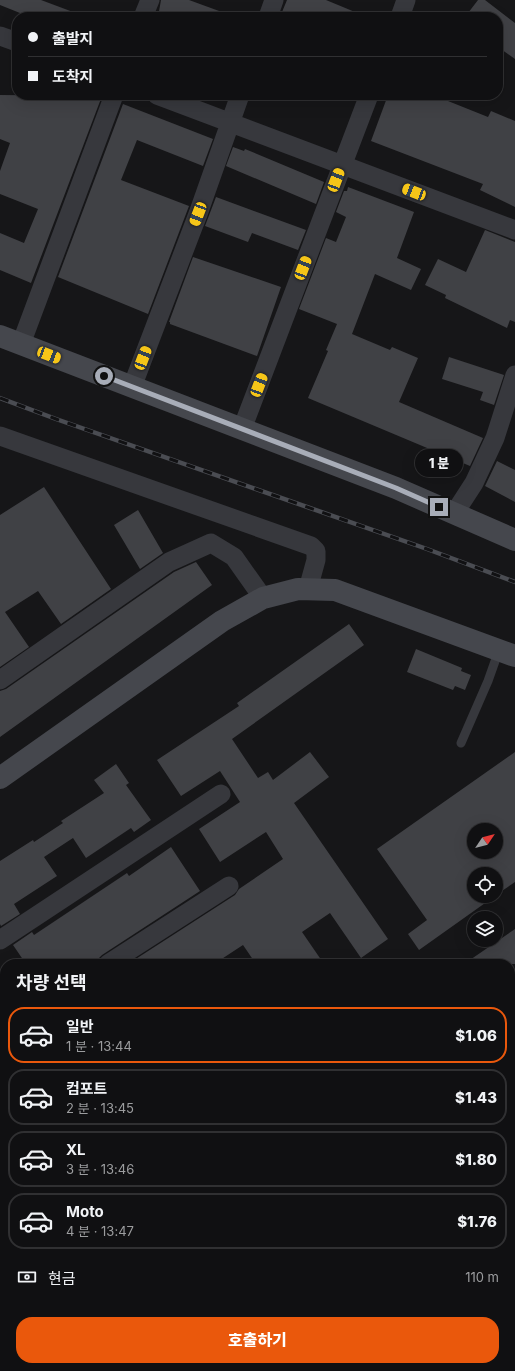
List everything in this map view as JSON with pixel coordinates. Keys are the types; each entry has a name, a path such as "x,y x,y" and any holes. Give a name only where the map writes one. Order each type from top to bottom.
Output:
{"main road":[{"path":"0,336 396,488 515,540"},
{"path":"0,778 222,621 263,598 298,589 334,590 507,653"}],"street":[{"path":"145,12 150,0"},
{"path":"270,12 274,0"},
{"path":"402,12 406,0"},
{"path":"0,36 12,40"},
{"path":"21,344 112,100"},
{"path":"169,100 515,230"},
{"path":"132,387 198,214 238,100"},
{"path":"242,429 341,165 367,100"},
{"path":"454,514 474,483 495,438 515,375"},
{"path":"0,436 311,546 316,551 316,560 308,589"},
{"path":"0,680 169,562 210,543 234,557 263,598"},
{"path":"0,940 221,794"},
{"path":"116,959 230,886"}],"lane":[{"path":"461,743 488,681 507,653"}],"building":[{"path":"0,0 41,0 73,12 18,12 0,5"},
{"path":"161,0 189,0 222,12 159,12"},
{"path":"287,0 326,0 355,12 282,12"},
{"path":"478,0 485,0 501,12 469,12"},
{"path":"503,14 515,23 515,59 503,51"},
{"path":"0,95 12,95 12,100 100,100 31,283 0,270 0,233 24,243 38,209 0,194 0,171 10,143 0,139"},
{"path":"386,100 446,100 488,117 491,111 515,121 515,207 480,190 483,184 371,141"},
{"path":"123,104 213,139 203,166 137,140 121,180 189,206 148,314 58,277"},
{"path":"233,147 244,151 245,149 324,182 316,204 226,166"},
{"path":"348,187 414,212 397,258 421,269 411,290 375,274 352,334 390,350 392,347 418,358 399,402 483,438 470,466 308,398 328,351 326,350 337,324 299,309 326,238 336,242 346,217 336,212 344,191 347,191"},
{"path":"216,197 306,230 298,250 252,233 248,242 205,226"},
{"path":"485,230 515,242 515,322 510,320 507,328 445,298 446,295 425,285 438,259 466,272"},
{"path":"193,257 281,287 257,356 170,324 169,322"},
{"path":"449,357 504,375 494,405 480,400 483,392 442,379"},
{"path":"497,461 515,470 515,502 485,486"},
{"path":"44,487 111,589 61,624 38,591 5,612 29,647 0,667 0,515"},
{"path":"138,510 163,553 140,569 114,525"},
{"path":"196,562 212,585 0,737 0,691 6,689 174,572"},
{"path":"349,624 364,645 232,739 258,778 268,772 273,780 310,752 329,777 294,803 388,939 361,958 330,913 302,932 321,959 253,959 243,945 222,959 136,959 235,895 239,889 283,859 266,832 220,862 199,829 240,802 220,771 181,796 157,760 239,706 237,703"},
{"path":"416,649 462,668 461,671 471,675 465,690 455,686 453,690 407,672"},
{"path":"515,752 515,882 503,890 503,867 467,867 467,903 485,903 474,911 467,911 467,916 419,950 408,934 427,920 377,849"},
{"path":"116,764 129,783 126,785 151,820 134,832 131,828 86,858 73,838 44,857 57,876 14,904 20,914 1,926 0,861 33,840 34,842 63,823 61,821 104,793 94,780"},
{"path":"171,847 200,891 98,959 23,959 13,945 32,932 34,935 127,873 129,876"},
{"path":"515,929 515,959 471,959 489,947 503,947 503,937"}],"railway":[{"path":"0,398 427,549 515,582"}],"route":[{"path":"104,376 396,488 439,507"}]}
